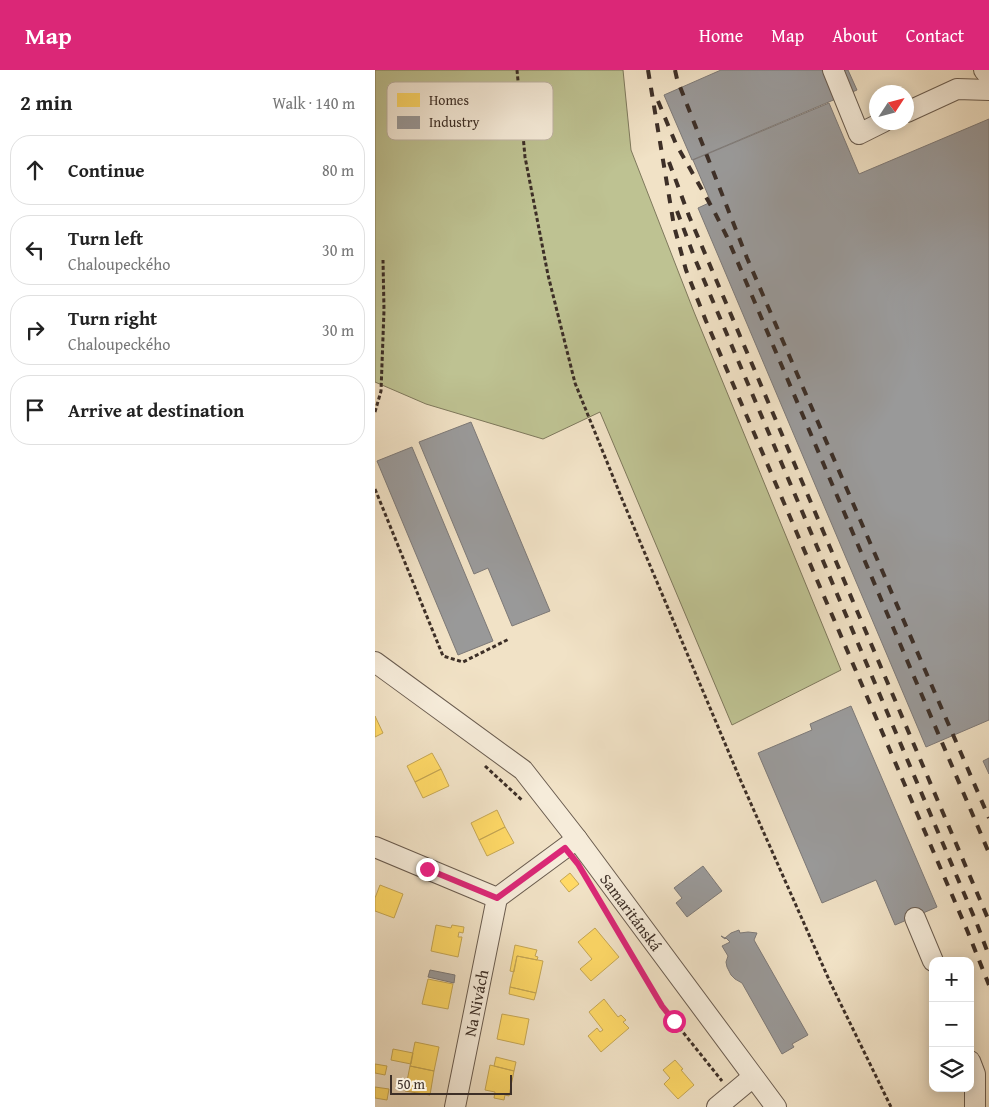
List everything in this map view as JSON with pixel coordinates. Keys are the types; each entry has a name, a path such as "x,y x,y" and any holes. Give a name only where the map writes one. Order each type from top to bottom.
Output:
{"street":[{"path":"833,70 859,134 869,129"},
{"path":"984,70 989,76"},
{"path":"914,109 957,89 989,90"},
{"name":"Samaritánská","path":"375,662 523,770 577,839 776,1107"},
{"path":"375,847 497,898 577,839"},
{"name":"Na Nivách","path":"455,1107 497,898"},
{"path":"915,918 931,957"},
{"path":"974,1071 975,1107"},
{"path":"725,1101 753,1077"}],"path":[{"path":"523,140 525,157 548,275 575,383 740,779 830,982 891,1107"},
{"path":"375,412 381,391 384,310 383,260"},
{"path":"375,489 443,656 463,662 509,640"},
{"path":"479,761 526,804"},
{"path":"602,906 662,1006 725,1101"}],"green space":[{"path":"375,70 623,70 631,150 694,312 841,670 732,725 600,412 543,439 426,404 375,382"}],"building: Homes":[{"path":"375,716 383,733 375,737"},
{"path":"432,753 441,769 415,782 407,766"},
{"path":"441,769 449,786 423,798 415,782"},
{"path":"497,810 505,827 479,840 471,823"},
{"path":"505,827 514,843 487,856 479,840"},
{"path":"570,873 579,884 569,892 560,881"},
{"path":"380,885 403,894 394,918 375,911 375,898"},
{"path":"436,925 451,928 452,925 464,927 463,933 459,932 458,937 462,937 458,957 431,951"},
{"path":"595,928 619,957 591,981 580,969 592,959 578,942"},
{"path":"515,945 537,950 535,956 538,957 537,960 517,956 514,972 510,971"},
{"path":"517,956 543,961 536,993 510,987"},
{"path":"428,979 453,984 448,1009 422,1004"},
{"path":"510,987 536,993 534,1000 509,994"},
{"path":"604,999 618,1017 621,1015 626,1020 623,1022 629,1028 601,1052 588,1036 597,1028 600,1032 603,1030 589,1012"},
{"path":"502,1014 529,1019 524,1045 497,1039"},
{"path":"415,1042 439,1047 434,1071 410,1066"},
{"path":"393,1049 413,1053 411,1064 391,1060"},
{"path":"496,1057 516,1062 514,1071 494,1066"},
{"path":"675,1060 694,1085 678,1099 664,1084 670,1078 663,1070"},
{"path":"375,1064 387,1066 385,1075 375,1073"},
{"path":"490,1065 514,1071 509,1096 505,1095 504,1100 494,1098 495,1092 485,1090"},
{"path":"410,1066 434,1071 430,1095 405,1091"},
{"path":"375,1087 389,1089 387,1100 375,1098"}],"building: Industry":[{"path":"721,70 848,70 857,90 692,160 664,95"},
{"path":"829,103 859,174 989,119 989,720 926,747 698,208 711,202 693,160"},
{"path":"471,422 550,611 512,626 488,568 474,574 419,442"},
{"path":"412,447 493,641 458,655 377,461"},
{"path":"851,706 937,907 895,925 876,880 822,903 758,753 812,730 810,724"},
{"path":"989,758 989,774 983,761"},
{"path":"703,866 722,891 687,917 676,903 682,898 674,888"},
{"path":"739,930 740,933 757,933 754,940 808,1035 792,1044 794,1047 782,1054 742,983 731,975 727,967 728,956 722,946 730,942 721,936 725,938"},
{"path":"430,970 455,975 454,983 428,977"}],"railway":[{"path":"648,70 674,226 686,270 989,985"},
{"path":"675,70 747,258 989,818"},
{"path":"658,101 676,144 727,237 989,853"},
{"path":"669,162 689,216 989,921"},
{"path":"677,211 695,259 989,956"}],"route":[{"path":"427,869 497,898 565,848 578,864 662,1006 674,1021"}]}
